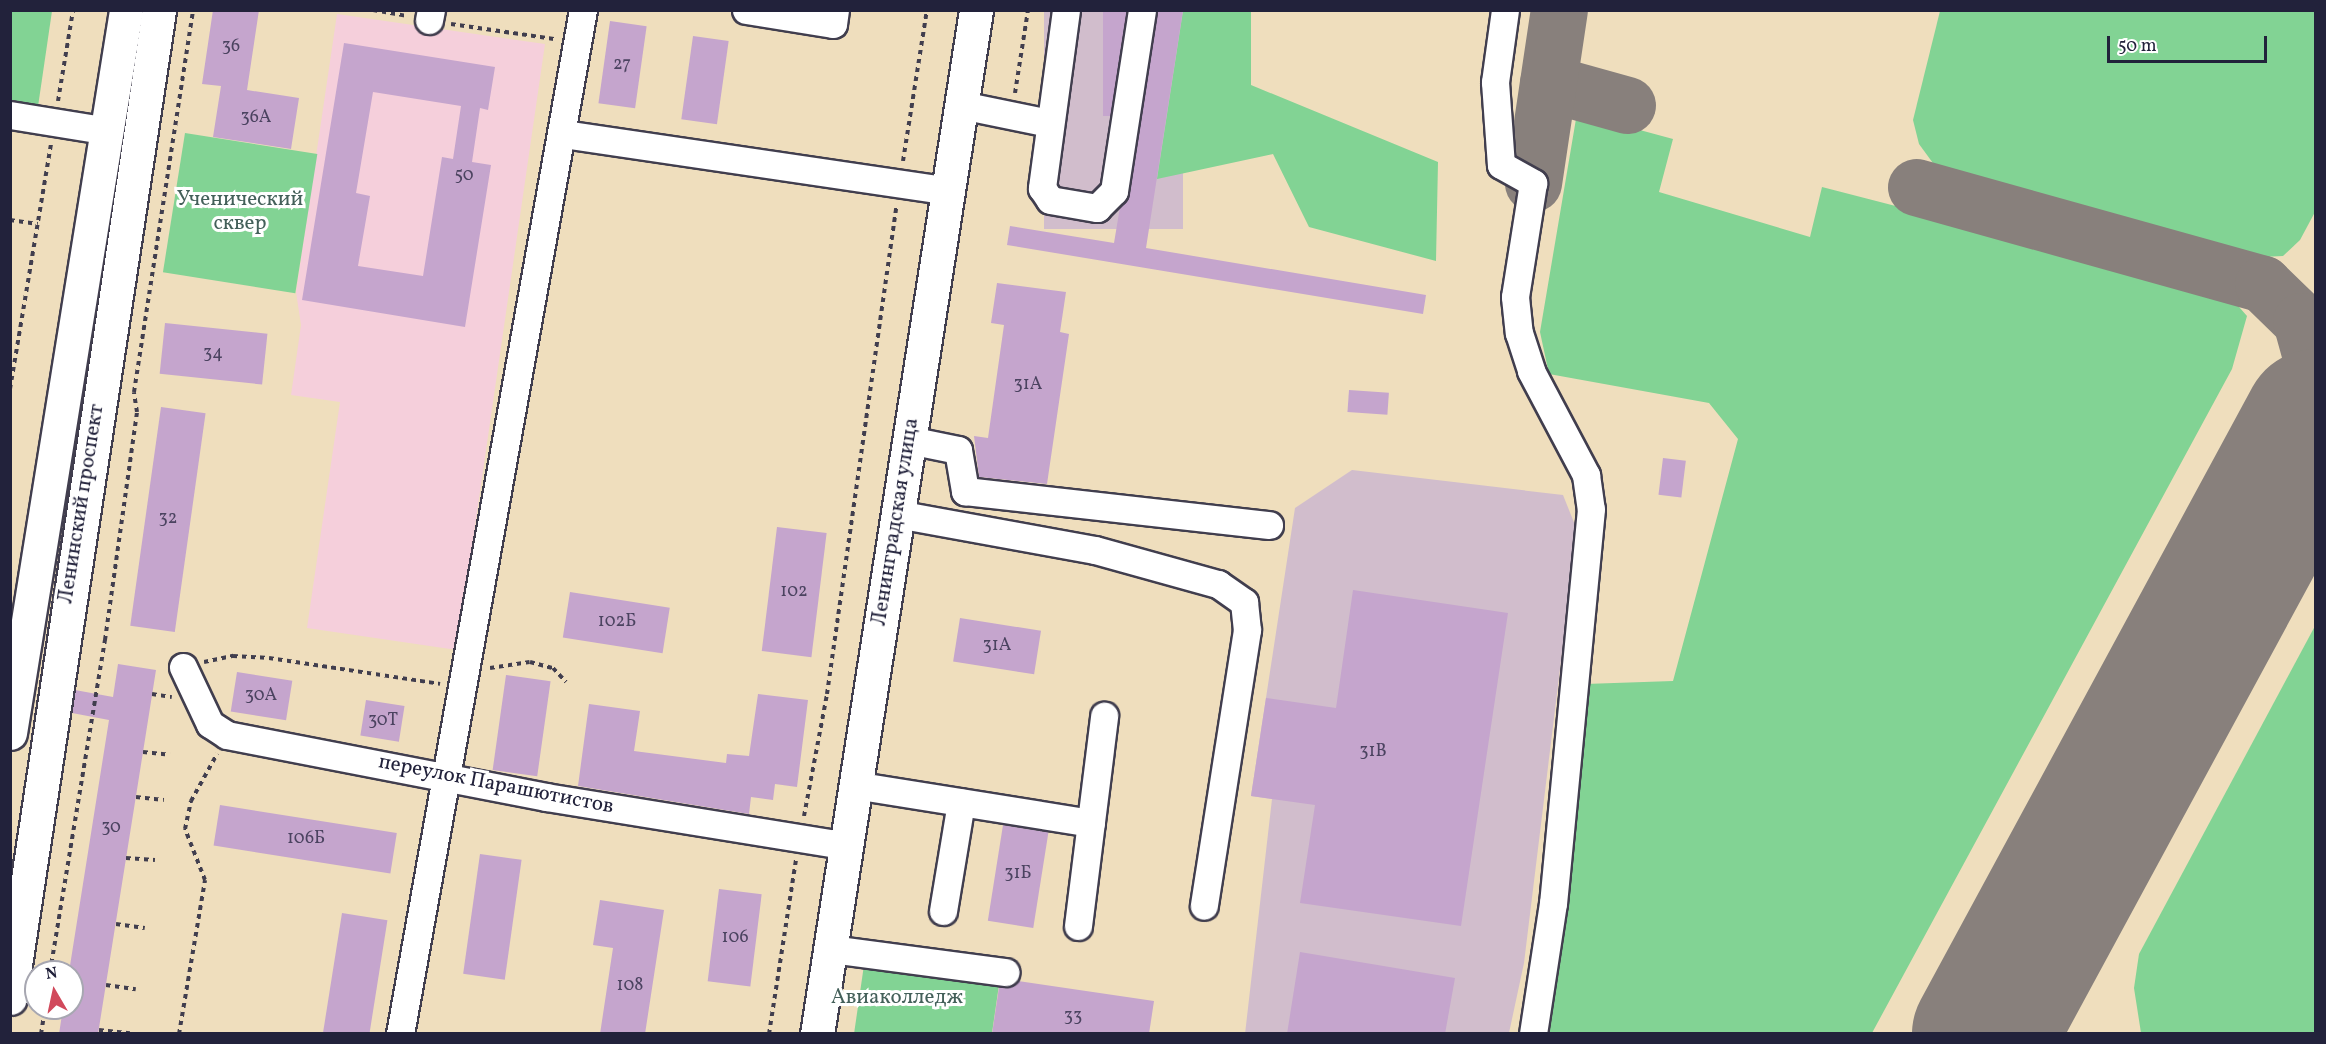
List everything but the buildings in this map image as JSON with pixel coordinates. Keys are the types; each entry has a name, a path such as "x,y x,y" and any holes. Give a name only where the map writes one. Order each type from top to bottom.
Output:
{"main road":[{"name":"Ленинский проспект","path":"10,733 16,662 109,131 126,10"},
{"name":"Ленинский проспект","path":"10,998 159,10"},
{"name":"Ленинградская улица","path":"817,1034 976,10"}],"street":[{"path":"400,1034 445,774 564,134 584,10"},
{"path":"746,10 833,24 835,10"},
{"path":"1066,10 1042,188 1050,200 1097,208 1114,191 1142,10"},
{"path":"1505,10 1495,82 1501,165 1533,183 1515,297 1519,333 1531,371 1586,475 1591,509 1553,903 1533,1034"},
{"path":"961,105 1049,123"},
{"path":"10,115 109,131"},
{"path":"564,134 948,191"},
{"path":"909,440 957,450 965,491 1269,525"},
{"path":"897,514 1095,550 1218,584 1244,602 1247,630 1204,906"},
{"path":"183,667 210,724 227,735"},
{"path":"1078,926 1104,716"},
{"name":"переулок Парашютистов","path":"227,735 445,774 546,797 847,846"},
{"path":"854,785 1091,823"},
{"path":"943,911 961,802"},
{"path":"830,949 1005,972"}],"path":[{"path":"10,389 73,10"},
{"path":"52,960 105,639 137,412 134,392 193,10"},
{"path":"373,10 430,15 578,42"},
{"path":"769,1034 800,838 827,694 927,10"},
{"path":"1011,116 1028,10"},
{"path":"10,220 38,224"},
{"path":"183,667 233,656 269,658 462,687 508,661 553,669 566,682"},
{"path":"152,694 178,698"},
{"path":"179,1034 204,880 185,829 191,801 227,735"},
{"path":"143,752 170,755"},
{"path":"136,797 164,800"},
{"path":"126,858 155,860"},
{"path":"116,924 145,928"},
{"path":"106,985 136,988"},
{"path":"99,1030 130,1033"}],"shaded area":[{"path":"1044,11 1183,11 1183,229 1044,229"},
{"path":"337,14 545,44 457,650 307,628 340,402 291,395 301,325 296,292"},
{"path":"1352,470 1563,495 1577,530 1524,963 1509,1033 1245,1034 1272,799 1251,796 1295,508"}],"green space":[{"path":"10,11 52,11 35,127 11,123"},
{"path":"1183,11 1251,11 1251,85 1438,162 1436,261 1309,227 1273,154 1157,179"},
{"path":"1940,11 2315,11 2315,212 2300,240 2283,256 2262,257 1938,170 1919,144 1913,120"},
{"path":"1577,113 1673,139 1659,192 1810,237 1822,187 2225,291 2247,316 2232,369 1872,1033 1544,1033 1558,977 1585,684 1673,681 1738,439 1709,403 1549,374 1540,332"},
{"name":"Ученический сквер","path":"185,133 317,154 295,293 163,272"},
{"path":"2315,626 2315,1033 2141,1033 2134,988 2139,954"},
{"name":"Авиаколледж","path":"865,958 1000,978 992,1033 854,1034"}],"taxiway":[{"path":"1533,183 1559,10"},
{"path":"1548,83 1627,105"},
{"path":"1916,187 2263,284 2301,321 2316,375"},
{"path":"2026,1034 2041,930"}],"runway":[{"path":"1984,1034 2316,421"}]}
